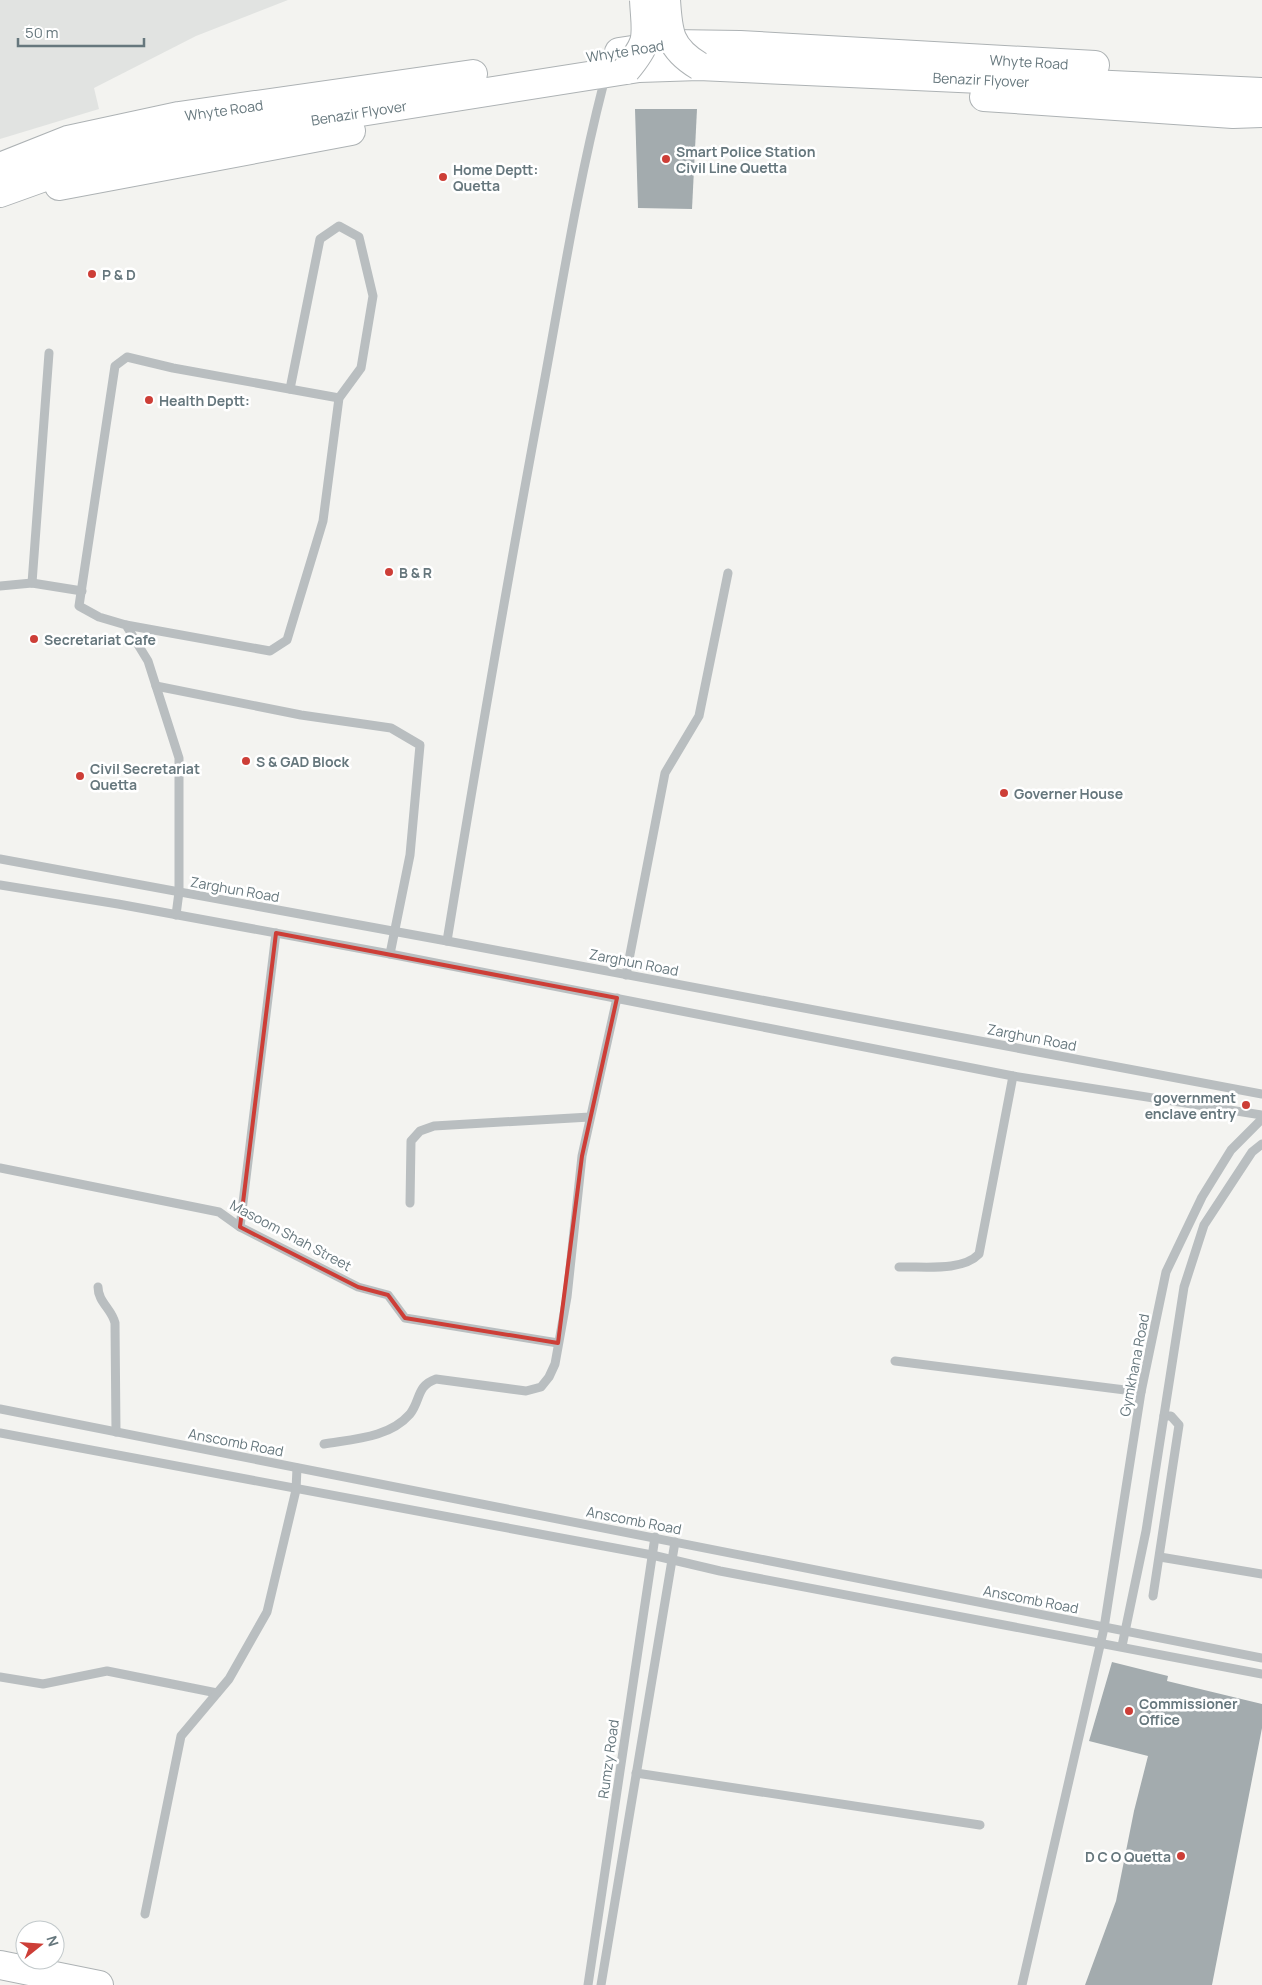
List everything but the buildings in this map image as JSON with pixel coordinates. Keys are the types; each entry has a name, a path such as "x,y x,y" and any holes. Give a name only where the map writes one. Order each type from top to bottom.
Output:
{"main road":[{"path":"626,70 640,52 646,40 644,0"},
{"path":"666,0 668,27 675,47 686,58 699,66"},
{"name":"Whyte Road","path":"0,167 68,140 180,116 672,44 740,45 1262,74"},
{"name":"Benazir Flyover","path":"92,160 164,143 626,70 669,65 1262,92"},
{"path":"0,194 113,177 396,122 621,83 692,80 976,96 1232,114 1262,113"},
{"path":"0,194 92,160"},
{"path":"0,172 92,160"},
{"path":"6,1969 99,1985"}],"street":[{"path":"447,941 514,543 566,263 594,120 603,86"},
{"path":"290,389 320,239 339,226 358,236 373,296 361,368 339,398 323,521 287,640 270,651 126,626 98,617 79,606 115,366 127,357 173,368 339,398"},
{"path":"32,582 49,353"},
{"path":"626,974 665,773 699,716 728,573"},
{"path":"0,586 32,582 82,591"},
{"path":"126,626 148,661 179,758 179,892 176,914"},
{"path":"156,686 301,715 391,728 420,746 410,855 390,954"},
{"name":"Zarghun Road","path":"0,860 626,974 1262,1094"},
{"path":"0,885 176,914 390,954 1013,1076 1262,1114"},
{"path":"240,1227 276,933"},
{"path":"324,1444 366,1437 395,1427 410,1413 427,1382 436,1379 526,1391 541,1387 549,1377 555,1364 567,1297 582,1156 618,998"},
{"path":"899,1267 962,1265 972,1261 979,1254 1013,1076"},
{"path":"410,1203 411,1141 420,1131 434,1126 590,1117"},
{"name":"Gymkhana Road","path":"1022,1985 1104,1628 1141,1392 1166,1272 1202,1197 1230,1150 1262,1119"},
{"path":"1122,1646 1146,1531 1184,1287 1204,1225 1252,1152 1262,1144"},
{"name":"Masoom Shah Street","path":"0,1168 219,1212 240,1227 358,1287 388,1295 405,1318 558,1343"},
{"path":"98,1287 98,1294 112,1312 115,1323 116,1432"},
{"path":"895,1361 1141,1392"},
{"name":"Anscomb Road","path":"0,1409 1262,1658"},
{"path":"1152,1596 1160,1557 1179,1425 1171,1416 1164,1416"},
{"name":"Anscomb Road","path":"0,1433 296,1490 652,1555 720,1571 1262,1674"},
{"path":"145,1914 181,1736 229,1678 268,1612 296,1490 297,1468"},
{"name":"Rumzy Road","path":"588,1985 655,1537"},
{"name":"Rumzy Road","path":"601,1985 675,1542"},
{"path":"1160,1557 1262,1574"},
{"path":"0,1677 43,1684 108,1672 217,1693"},
{"path":"636,1773 980,1826"}],"highlighted area":[{"path":"276,933 617,998 582,1156 558,1343 405,1318 388,1295 358,1287 240,1227"}],"shaded area":[{"path":"0,0 288,0 196,36 94,88 99,109 0,139"}],"place":[{"name":"Smart Police Station Civil Line Quetta","path":"666,159"},
{"name":"Home Deptt: Quetta","path":"443,177"},
{"name":"P & D","path":"92,274"},
{"name":"Health Deptt:","path":"149,400"},
{"name":"B & R","path":"389,572"},
{"name":"Secretariat Cafe","path":"34,639"},
{"name":"S & GAD Block","path":"246,761"},
{"name":"Civil Secretariat Quetta","path":"80,776"},
{"name":"Governer House","path":"1004,793"},
{"name":"government enclave entry","path":"1246,1105"},
{"name":"Commissioner Office","path":"1129,1711"},
{"name":"D C O Quetta","path":"1181,1856"}]}
